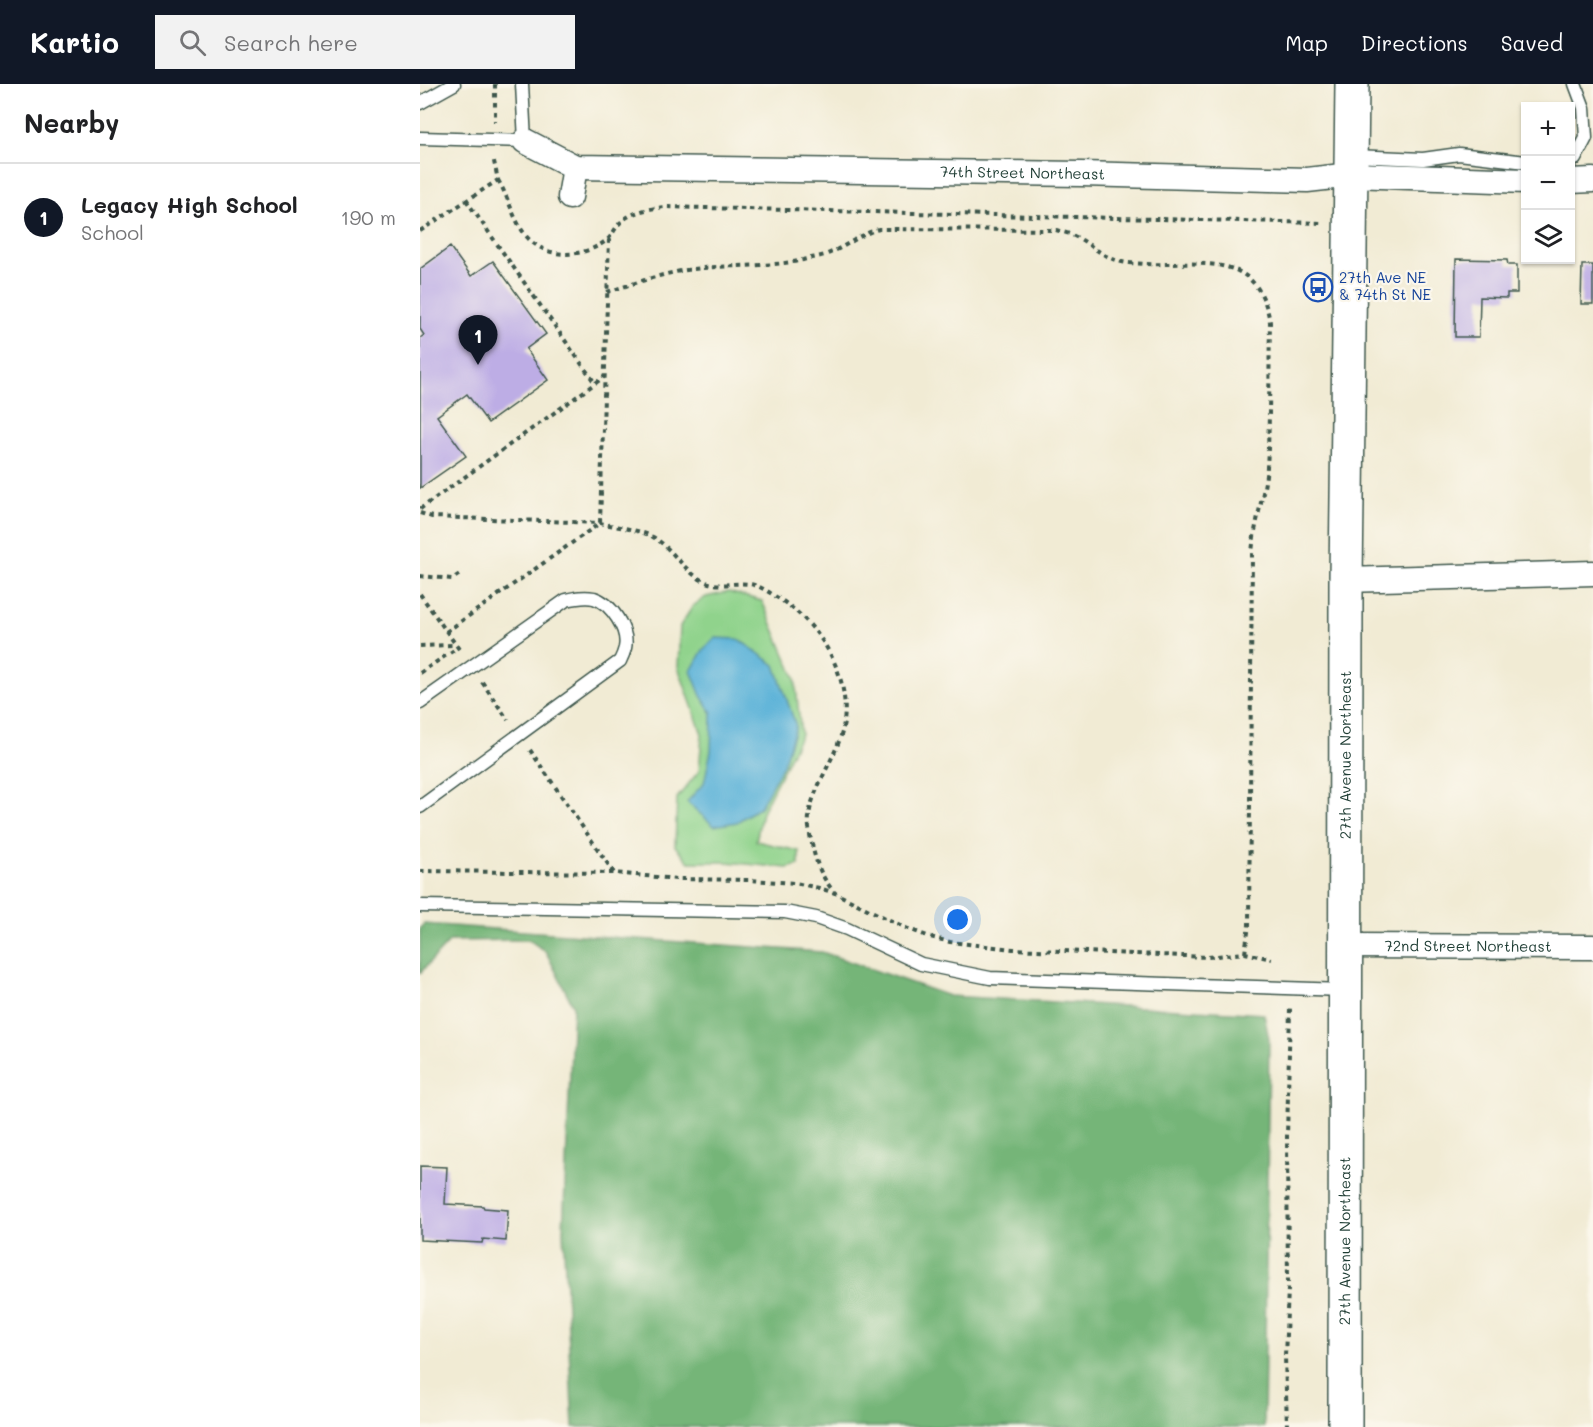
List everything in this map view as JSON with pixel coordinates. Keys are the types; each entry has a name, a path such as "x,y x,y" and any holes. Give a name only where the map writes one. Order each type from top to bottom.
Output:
{"street":[{"name":"27th Avenue Northeast","path":"1345,1427 1344,946 1352,84"},
{"name":"74th Street Northeast","path":"525,141 574,167 1050,173 1307,180 1351,166 1521,181"},
{"path":"570,197 574,167"},
{"path":"1575,181 1593,180"},
{"path":"1346,580 1593,573"},
{"name":"72nd Street Northeast","path":"1344,946 1593,947"}],"lane":[{"path":"420,103 454,84"},
{"path":"420,138 525,141 522,84"},
{"path":"1575,84 1584,108 1586,138 1575,159"},
{"path":"1351,166 1459,154 1521,161"},
{"path":"420,703 566,600 580,597 596,599 610,609 622,627 626,646 620,661 420,807"},
{"path":"420,906 784,912 816,918 847,929 921,964 990,978 1344,990"}],"path":[{"path":"495,84 495,126"},
{"path":"493,152 492,159 498,180 519,225 528,238 540,248 566,255 584,252 598,246 609,238 620,222 633,215 664,207 1351,223"},
{"path":"420,231 498,180"},
{"path":"466,200 595,383"},
{"path":"607,292 687,270 777,264 825,255 867,232 879,229 1056,230 1075,236 1100,254 1124,263 1227,266 1242,272 1256,284 1267,303 1270,333 1267,466 1263,498 1254,531 1252,554 1249,925 1245,953"},
{"path":"600,523 609,238"},
{"path":"604,377 420,511 432,517 600,523 653,537 690,571 706,582 754,585 769,592 807,620 822,638 837,671 845,708 842,730 809,816 814,855 822,877 835,893"},
{"path":"446,632 600,523"},
{"path":"420,576 452,579 460,574"},
{"path":"420,594 465,658"},
{"path":"420,646 457,646"},
{"path":"420,673 457,646"},
{"path":"479,678 512,725"},
{"path":"528,747 614,873"},
{"path":"1287,1427 1285,1356 1288,1289 1287,1137 1290,1008"}],"green space":[{"path":"728,592 762,601 795,678 801,734 762,812 756,841 799,851 799,865 787,868 727,862 689,862 675,846 677,798 699,771 702,734 678,667 680,626 693,606 706,597"},
{"path":"424,924 822,952 949,996 1264,1014 1269,1039 1264,1427 573,1427 563,1231 573,1006 546,952 529,940 450,941 420,973 420,928"}],"water":[{"path":"715,638 738,639 775,665 796,726 783,765 760,807 737,822 714,826 687,802 704,783 711,751 712,713 701,696 691,671 703,650"}],"building":[{"path":"450,247 471,276 493,261 546,334 526,349 548,380 488,423 467,394 437,416 466,456 420,488 420,338 424,335 420,329 420,269"},
{"path":"1456,259 1507,260 1508,265 1517,265 1517,293 1507,293 1507,298 1480,297 1479,337 1455,337"},
{"path":"1582,265 1593,265 1593,304 1581,304"},
{"path":"420,1166 447,1167 445,1204 508,1210 506,1241 483,1239 482,1243 420,1240"}],"place":[{"name":"27th Ave NE & 74th St NE","path":"1318,287"},
{"name":"Legacy High School","path":"478,365"}]}
